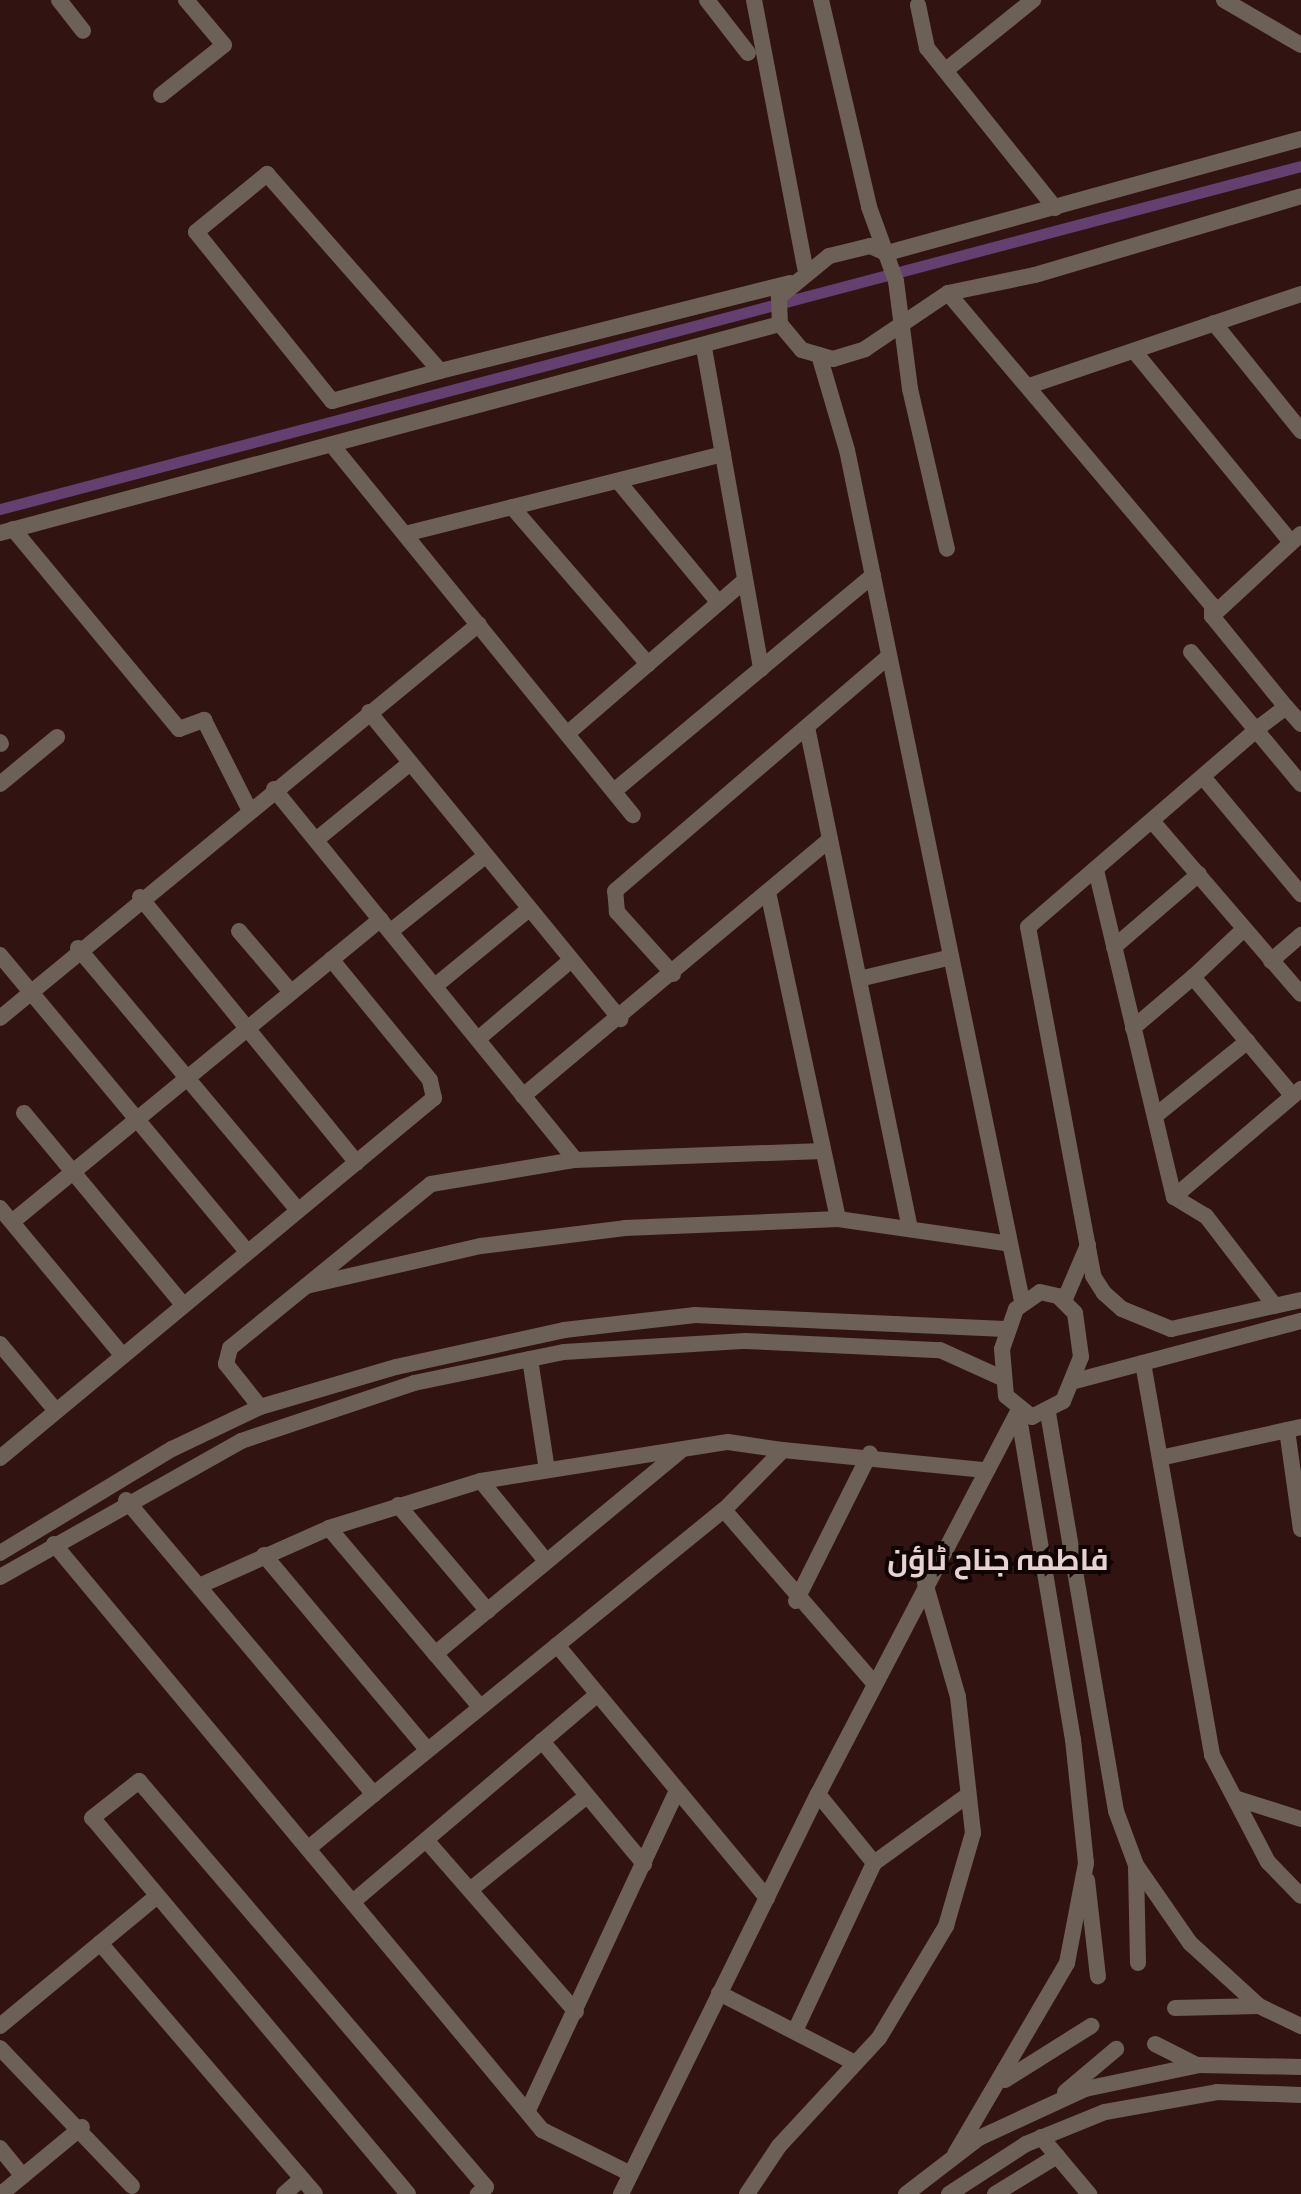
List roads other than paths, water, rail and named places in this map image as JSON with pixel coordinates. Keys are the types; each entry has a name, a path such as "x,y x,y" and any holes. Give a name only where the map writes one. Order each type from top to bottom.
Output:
{"street":[{"path":"59,0 83,31"},
{"path":"161,95 224,45 186,0"},
{"path":"707,0 748,53"},
{"path":"754,0 805,268"},
{"path":"821,0 904,317 910,389 947,549"},
{"path":"946,70 1033,0"},
{"path":"1224,0 1301,45"},
{"path":"918,5 927,48 1055,208"},
{"path":"1301,139 886,253 870,246 805,268 779,297 780,324 802,350 833,359 865,349 904,317 948,293 1035,275 1301,196"},
{"path":"440,371 267,174 196,232 332,401 790,283"},
{"path":"948,293 1212,605 1212,616 1301,724"},
{"path":"1029,386 1214,323 1298,299"},
{"path":"1214,323 1301,431"},
{"path":"249,809 204,720 179,729 7,531 704,348 780,324"},
{"path":"704,348 761,669"},
{"path":"1134,351 1296,538 1212,616"},
{"path":"819,355 873,575 1005,1243 1022,1301"},
{"path":"332,445 633,815"},
{"path":"405,534 723,454"},
{"path":"618,481 719,603"},
{"path":"512,507 648,664"},
{"path":"614,791 873,575"},
{"path":"568,733 745,580"},
{"path":"0,1018 26,991 140,897 479,624"},
{"path":"1191,652 1301,784"},
{"path":"673,974 617,912 615,891 887,658"},
{"path":"1286,707 1028,927 1093,1276 1104,1293 1122,1309 1171,1329 1301,1300"},
{"path":"369,712 620,1019"},
{"path":"807,727 909,1224"},
{"path":"0,784 57,737"},
{"path":"316,840 410,763"},
{"path":"1203,777 1301,894"},
{"path":"274,789 575,1160"},
{"path":"1152,821 1301,994"},
{"path":"523,1096 620,1019 830,839"},
{"path":"12,1222 331,959 485,856"},
{"path":"1096,870 1174,1197 1206,1216 1275,1306"},
{"path":"1114,947 1199,874"},
{"path":"768,892 838,1219"},
{"path":"140,897 357,1163"},
{"path":"435,986 529,909"},
{"path":"1133,1028 1244,929"},
{"path":"239,931 291,992"},
{"path":"1271,961 1301,935"},
{"path":"78,948 188,1075 298,1210"},
{"path":"0,955 26,991 247,1251"},
{"path":"859,979 948,958"},
{"path":"0,1458 182,1303 357,1163 437,1094 331,959"},
{"path":"478,1039 571,960"},
{"path":"1174,1197 1297,1092 1193,977"},
{"path":"0,1007 26,991"},
{"path":"1155,1116 1248,1041"},
{"path":"24,1113 182,1303"},
{"path":"260,1407 224,1356 302,1287 431,1184 575,1160 823,1151"},
{"path":"0,1208 122,1355"},
{"path":"302,1287 509,1242 625,1228 838,1219 909,1224 1005,1243"},
{"path":"1064,1301 1089,1244"},
{"path":"1098,1976 1073,1740 1018,1411 1002,1378 1005,1329 1022,1301 1040,1292 1064,1301 1081,1333 1075,1381 1048,1413 1116,1811 1136,1865 1190,1943 1259,2006 1301,2026"},
{"path":"0,1553 172,1449 260,1407 564,1330 695,1315 1005,1329"},
{"path":"1075,1381 1301,1321"},
{"path":"0,1577 126,1500 241,1441 414,1383 530,1359 746,1341 940,1350 1002,1378"},
{"path":"0,1344 56,1411"},
{"path":"530,1359 547,1470"},
{"path":"1143,1363 1212,1755 1268,1862 1301,1896"},
{"path":"1018,1411 1048,1413"},
{"path":"621,2194 874,1683 1018,1411"},
{"path":"1160,1458 1294,1428 1301,1529"},
{"path":"199,1586 329,1528 481,1481 728,1442 783,1450 870,1453 985,1470"},
{"path":"435,1654 682,1450"},
{"path":"310,1847 724,1510 783,1450"},
{"path":"796,1601 870,1453"},
{"path":"481,1481 546,1561"},
{"path":"126,1500 374,1794"},
{"path":"398,1505 488,1611"},
{"path":"724,1510 796,1601 874,1683"},
{"path":"329,1528 480,1707"},
{"path":"54,1544 355,1900 542,2130 631,2174"},
{"path":"264,1555 427,1749"},
{"path":"747,2194 779,2146 853,2062 879,2038 946,1926 973,1833 958,1697 925,1583"},
{"path":"557,1645 767,1898"},
{"path":"355,1900 597,1695"},
{"path":"542,1741 644,1864"},
{"path":"408,2194 92,1818 139,1781 486,2187 478,2194"},
{"path":"528,2110 676,1792"},
{"path":"818,1794 874,1863"},
{"path":"795,2031 874,1863 968,1795"},
{"path":"470,1890 587,1796"},
{"path":"1235,1798 1301,1819"},
{"path":"426,1840 576,2012"},
{"path":"955,2154 1003,2080 1067,1963 1086,1863"},
{"path":"1136,1865 1138,1963"},
{"path":"0,2026 156,1897"},
{"path":"100,1943 315,2194"},
{"path":"719,1993 853,2062"},
{"path":"1175,2008 1259,2006"},
{"path":"1003,2080 1091,2026"},
{"path":"1155,2044 1199,2065"},
{"path":"0,2048 82,2127 132,2186"},
{"path":"906,2194 955,2154 1057,2099 1116,2049"},
{"path":"1057,2099 1199,2065 1301,2067"},
{"path":"949,2194 1041,2137 1160,2099 1301,2095"},
{"path":"1,2194 82,2127"},
{"path":"1041,2137 1089,2194"},
{"path":"0,2148 23,2176"},
{"path":"995,2194 1057,2156"},
{"path":"284,2194 301,2179"}],"waterway":[{"path":"0,509 1301,166"}],"district":[{"name":"فاطمہ جناح ٹاؤن","path":"998,1560"}]}
